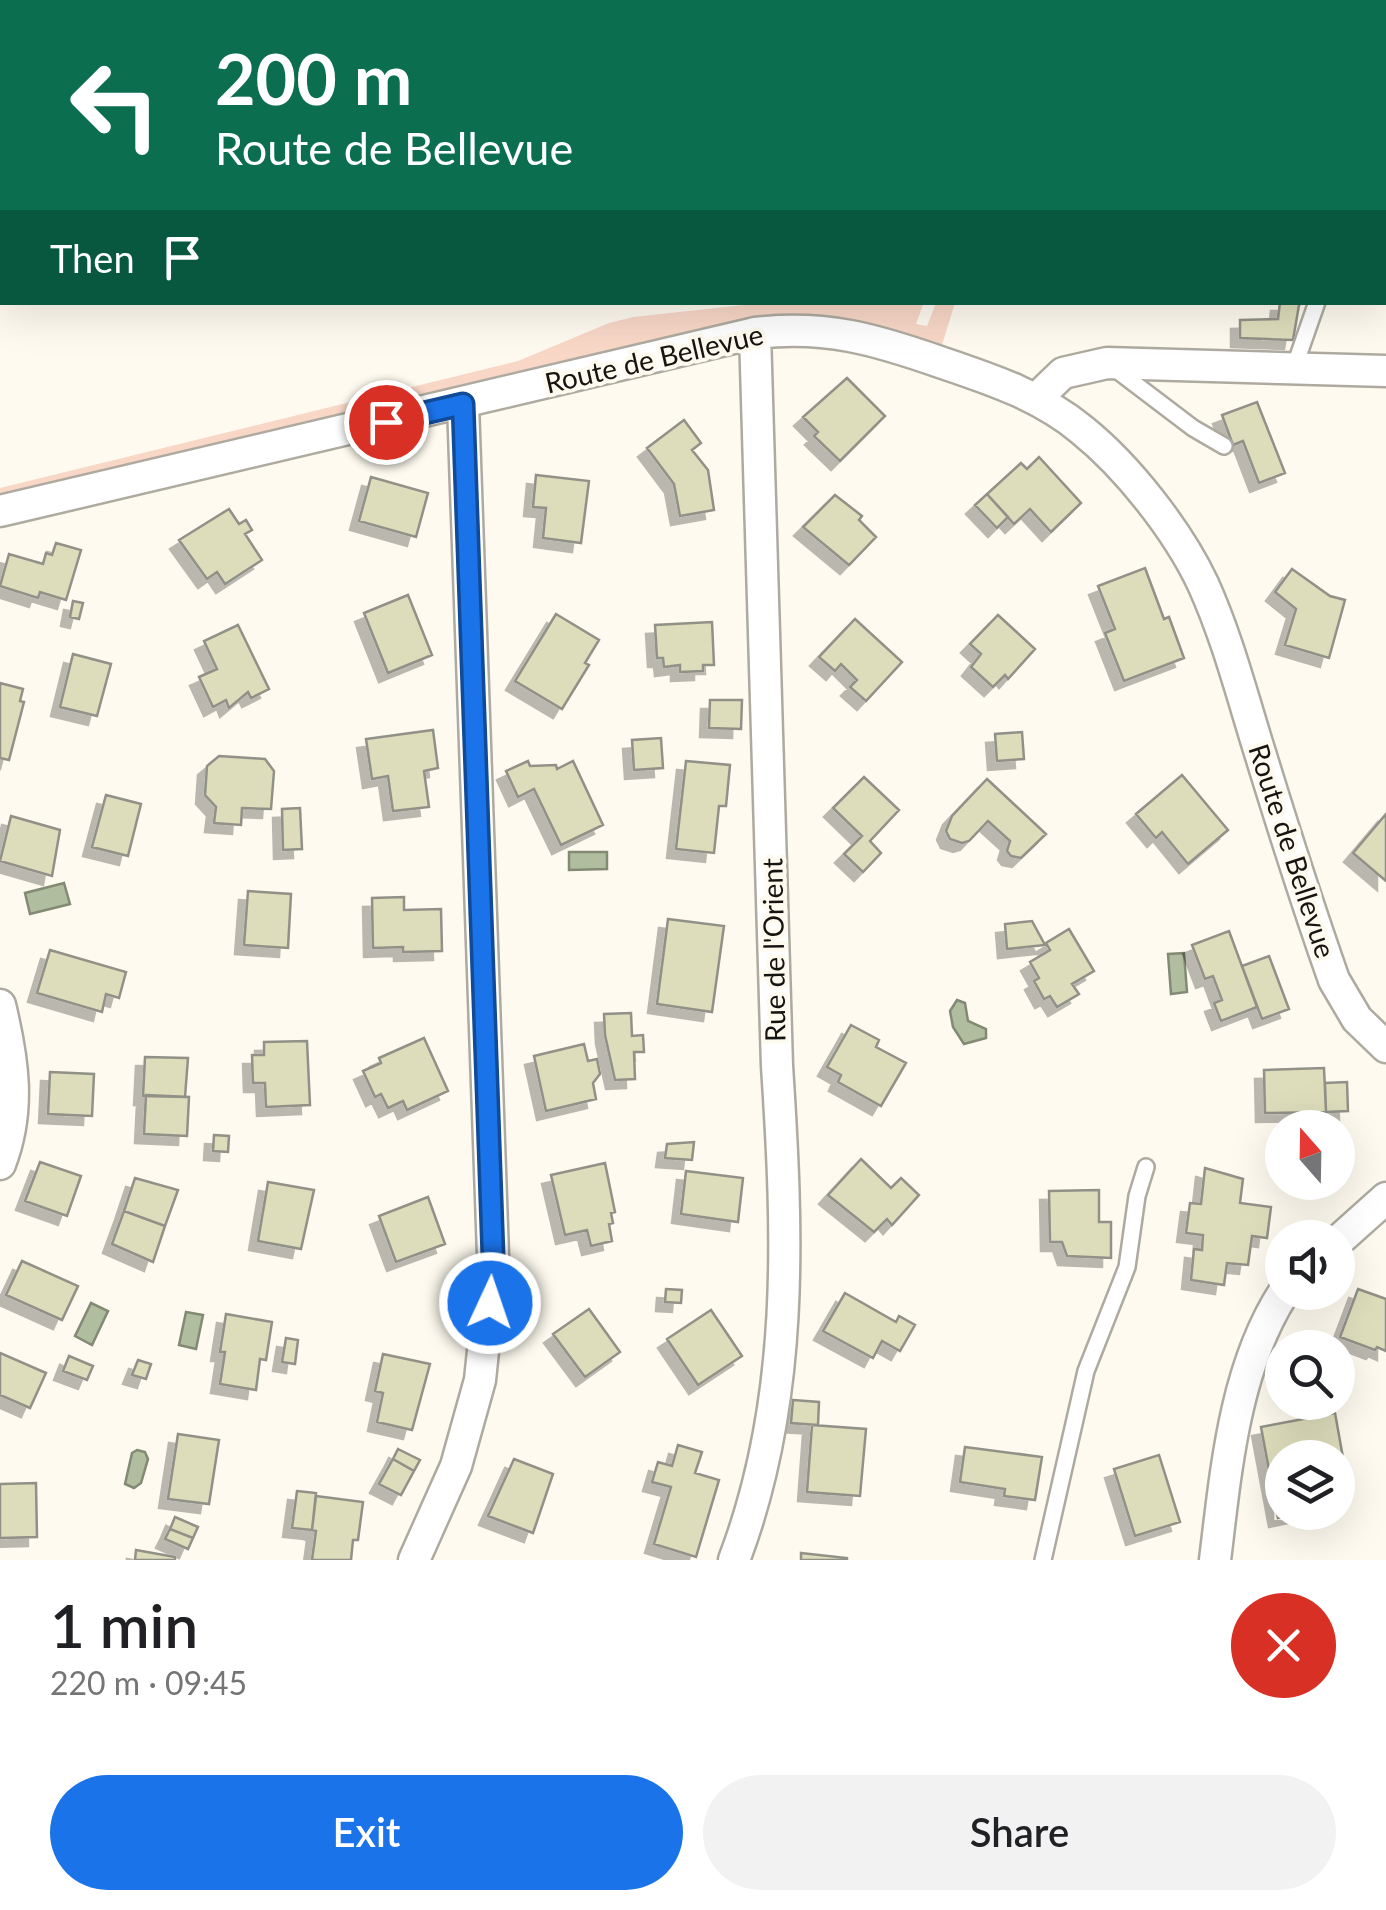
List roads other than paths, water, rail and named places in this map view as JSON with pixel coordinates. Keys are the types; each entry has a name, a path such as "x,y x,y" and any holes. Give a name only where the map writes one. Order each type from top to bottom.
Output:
{"street":[{"name":"Route de Bellevue","path":"0,512 755,334 794,329 842,332 982,375 1036,399 1083,430 1158,514 1190,560 1229,655 1334,980 1357,1019 1386,1047"},
{"name":"Rue de l'Orient","path":"734,1560 771,1432 784,1324 785,1186 777,1066 755,334"},
{"path":"1036,399 1063,372 1107,363 1386,371"},
{"path":"414,1560 456,1466 476,1396 486,1348 493,1256 463,404"},
{"path":"0,1005 14,1077 11,1121 0,1164"},
{"path":"1355,1226 1386,1198"},
{"path":"1215,1560 1226,1470 1248,1375 1273,1310"}],"lane":[{"path":"1294,368 1316,305"},
{"path":"1107,363 1193,428 1224,446"},
{"path":"1043,1560 1086,1371 1128,1267 1137,1196 1146,1167"}]}
